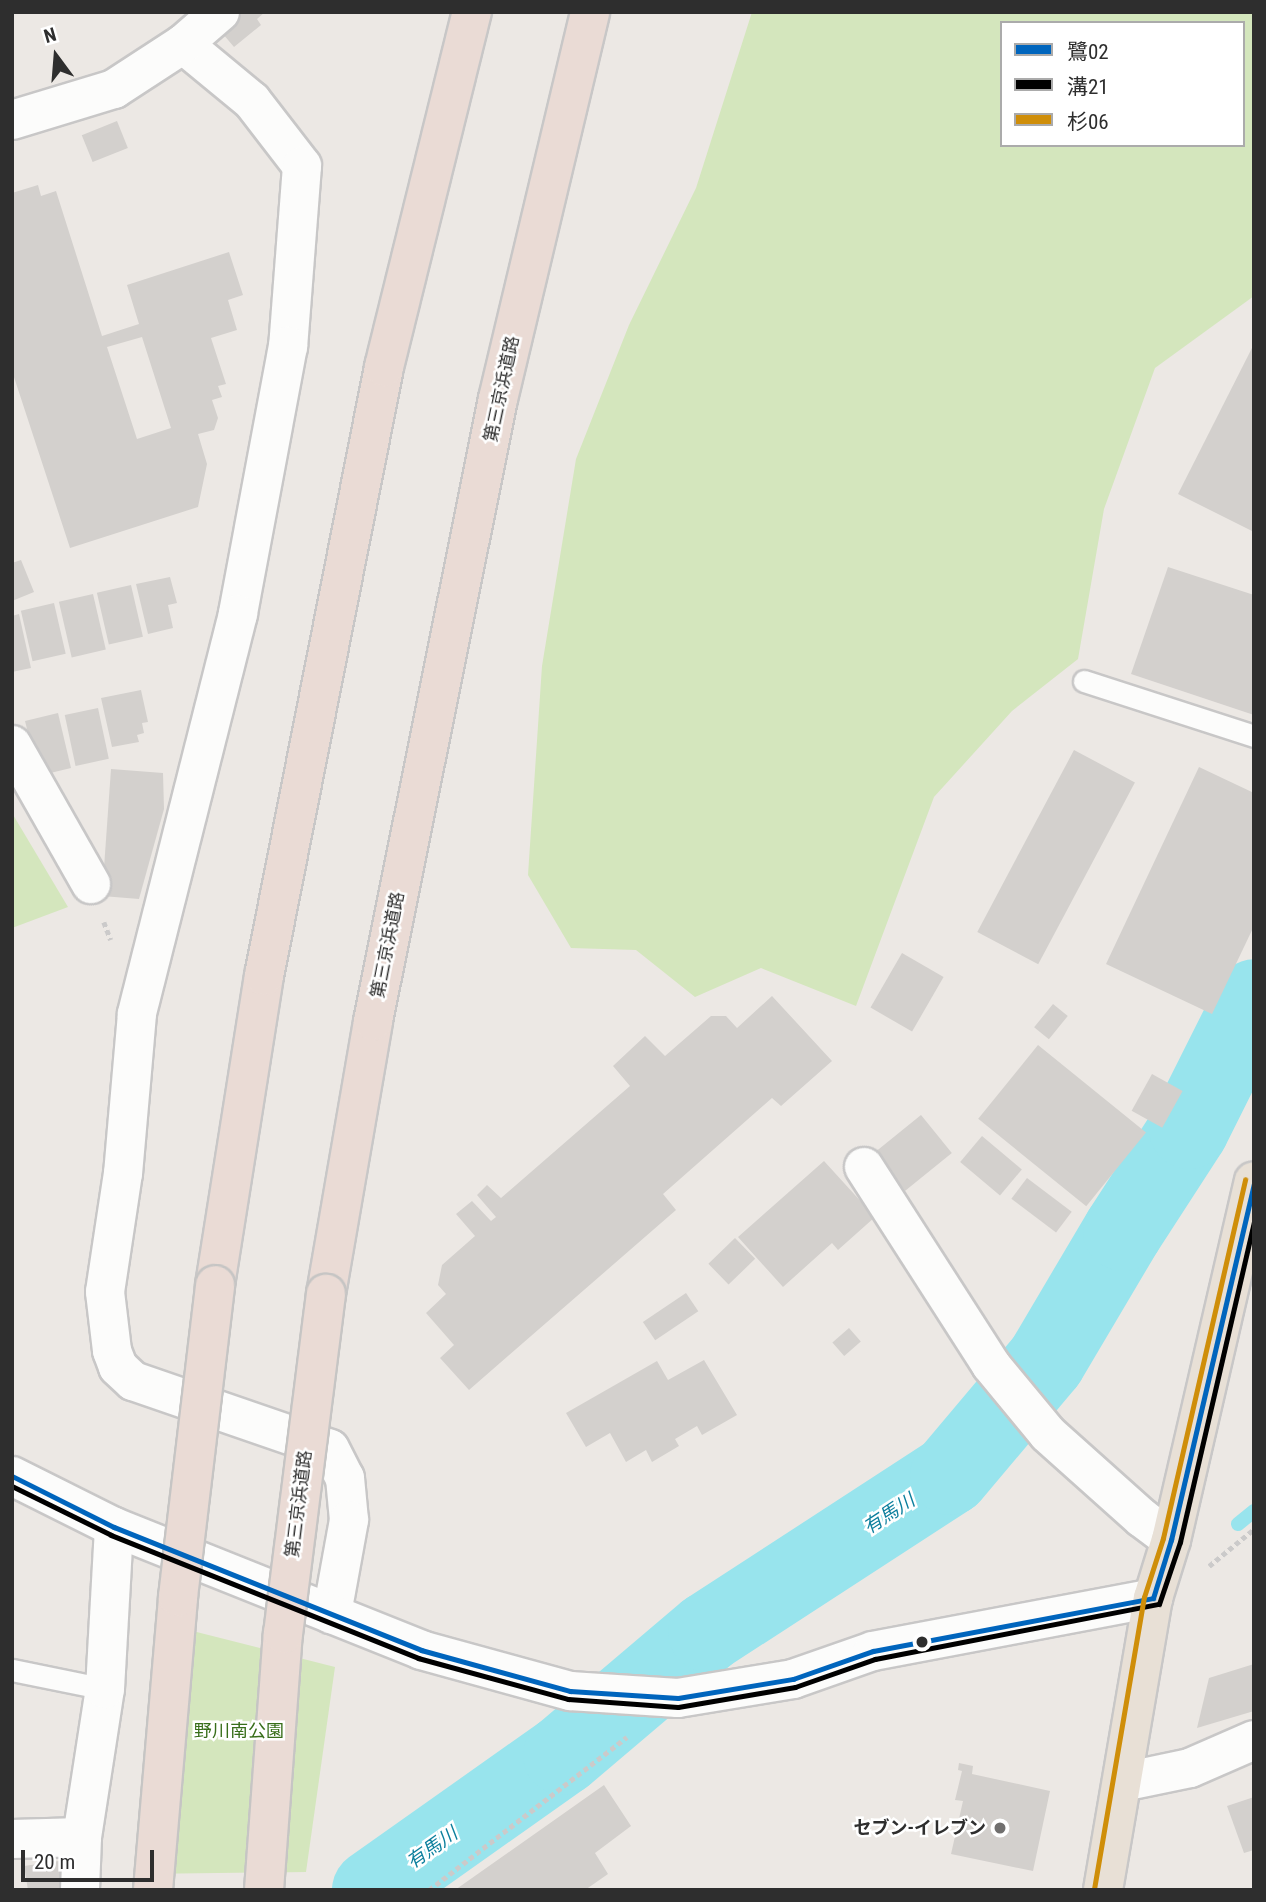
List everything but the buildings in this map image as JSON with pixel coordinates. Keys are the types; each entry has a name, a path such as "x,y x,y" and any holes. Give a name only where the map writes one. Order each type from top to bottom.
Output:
{"highway":[{"path":"153,1890 178,1597 215,1285 264,976 384,367 472,12"},
{"name":"第三京浜道路","path":"264,1890 283,1634 326,1294 373,1021 493,426 590,12"}],"main road":[{"path":"1103,1890 1153,1598 1171,1540 1254,1181"}],"street":[{"path":"12,120 114,89 183,44 220,12"},
{"path":"183,44 252,101 302,166 288,346 238,614 136,1014 123,1173 105,1292 113,1351 118,1367 133,1381 330,1449 345,1478 349,1520 332,1614"},
{"path":"12,745 90,884"},
{"path":"864,1167 991,1365 1040,1424 1142,1518 1171,1540"},
{"path":"12,1476 114,1527 421,1650 570,1691 678,1698 793,1679 873,1651 1153,1598"},
{"path":"80,1890 82,1837 105,1689 114,1527"},
{"path":"1123,1782 1190,1768 1254,1740"},
{"path":"12,1839 82,1837"}],"lane":[{"path":"1084,681 1254,736"},
{"path":"12,1670 105,1689"}],"path":[{"path":"429,1890 678,1698"}],"green space":[{"path":"752,12 1254,12 1254,296 1155,368 1104,509 1078,659 1012,711 934,797 856,1006 761,968 695,997 636,950 571,948 528,875 542,666 576,459 629,325 696,188"},
{"path":"12,813 68,907 12,928"},
{"name":"野川南公園","path":"161,1623 335,1667 306,1872 141,1874"}],"waterway":[{"name":"有馬川","path":"372,1890 563,1755 708,1632 950,1475 1046,1361 1123,1231 1189,1129 1254,999"},
{"path":"1238,1524 1254,1511"}],"transit line":[{"name":"杉06","path":"1094,1889 1144,1597 1163,1538 1245,1179"},
{"name":"鷺02","path":"1153,1598 1171,1540 1254,1182"},
{"name":"溝21","path":"12,1486 111,1535 418,1658 568,1699 678,1707 795,1687 875,1659 1159,1604 1180,1542 1254,1221"},
{"name":"鷺02","path":"12,1476 114,1527 421,1650 570,1691 678,1698 793,1679 873,1651 1153,1598"}],"place":[{"name":"セブン-イレブン","path":"1000,1828"}]}
